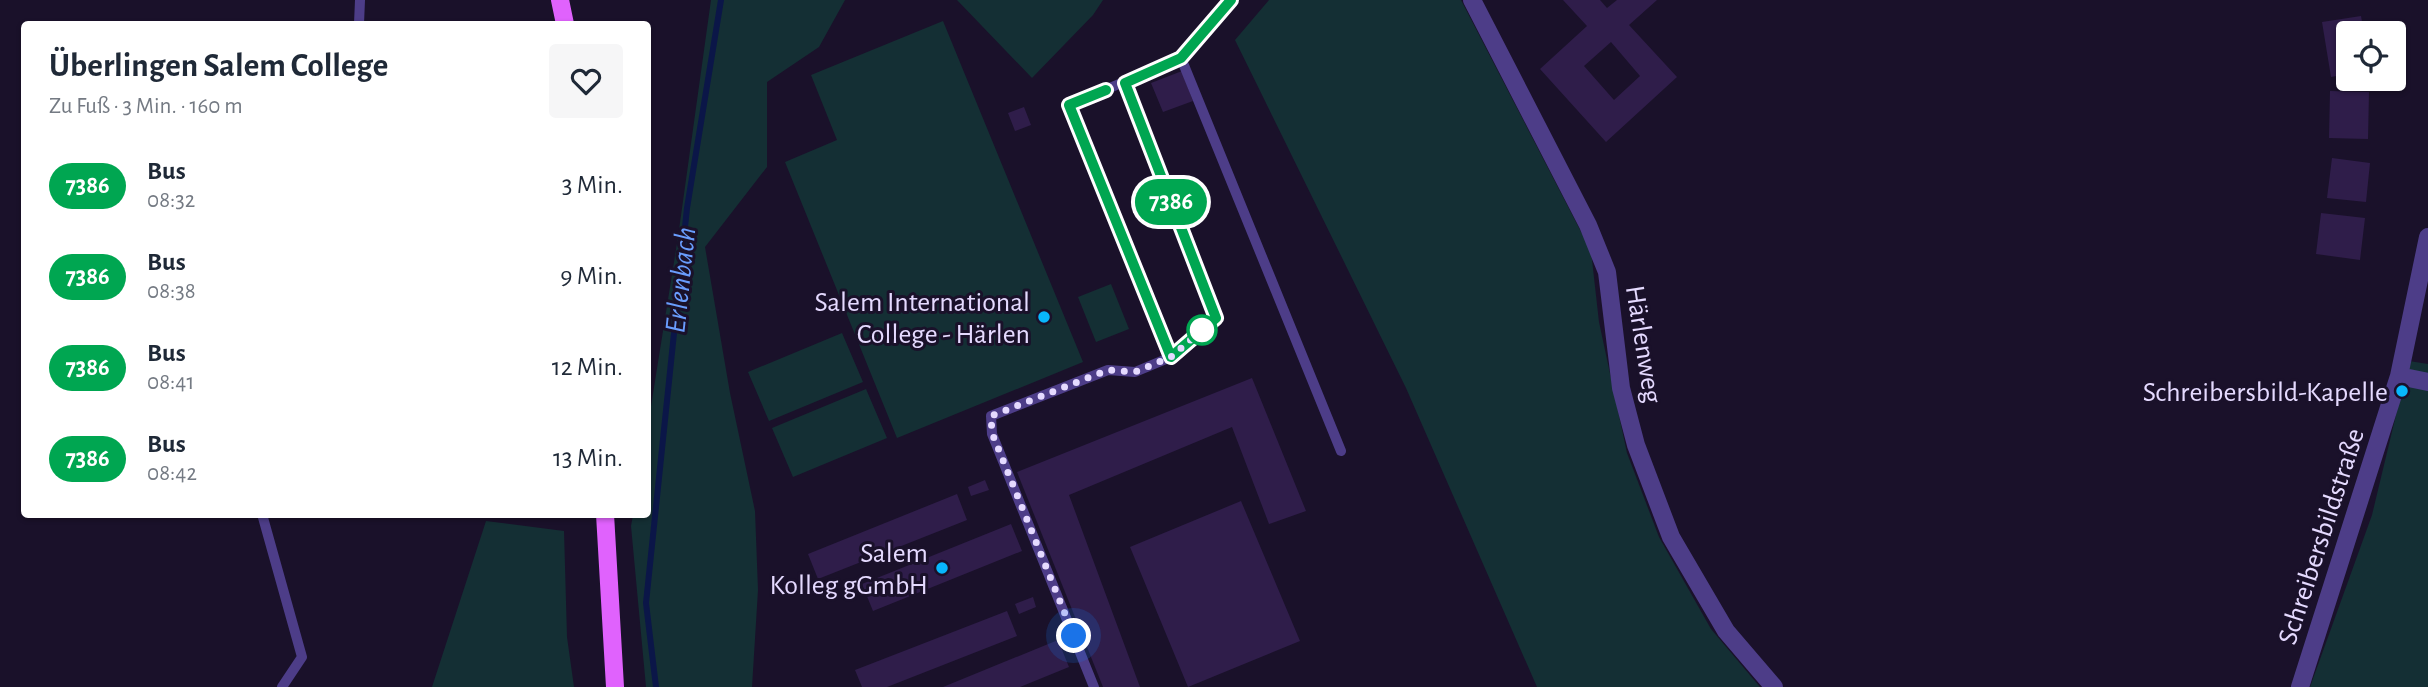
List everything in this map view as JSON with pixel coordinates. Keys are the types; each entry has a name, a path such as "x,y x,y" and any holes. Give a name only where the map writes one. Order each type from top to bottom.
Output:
{"main road":[{"path":"560,0 564,21"},
{"path":"605,518 615,687"}],"street":[{"name":"Härlenweg","path":"1475,1 1588,225 1607,272 1621,388 1636,445 1671,537 1726,631 1774,687"},
{"name":"Schreibersbildstraße","path":"2300,687 2399,376 2428,237"},
{"path":"2399,376 2428,382"}],"lane":[{"path":"359,21 360,0"},
{"path":"1171,357 1069,105 1181,58 1230,0"},
{"path":"1181,58 1341,451"},
{"path":"1094,687 992,433 991,416 1108,370 1135,372 1171,357 1216,318 1125,83"},
{"path":"263,518 302,657 282,687"}],"green space":[{"path":"711,0 845,0 819,47 767,82 767,167 705,247 730,393 755,511 758,590 752,687 646,687 631,526 632,518 651,518 651,406"},
{"path":"957,0 1103,0 1093,15 1032,78"},
{"path":"1269,0 1461,0 1591,251 1599,322 1627,453 1659,537 1711,629 1760,687 1537,687 1406,388 1235,40"},
{"path":"943,21 1083,362 897,438 785,162 837,140 811,75"},
{"path":"1111,284 1129,329 1096,342 1078,297"},
{"path":"842,333 863,382 769,421 748,372"},
{"path":"2409,361 2428,364 2428,687 2310,687 2372,515"},
{"path":"866,389 887,438 793,477 772,428"},
{"path":"486,521 564,531 567,637 574,687 432,687"}],"building":[{"path":"1563,0 1600,0 1607,8 1617,0 1657,0 1629,25 1677,77 1606,142 1540,69 1587,26","holes":["1611,42 1640,76 1614,100 1584,66"]},
{"path":"2361,16 2362,21 2336,21 2336,76 2331,77 2322,22"},
{"path":"1182,71 1193,101 1163,112 1151,83"},
{"path":"2330,91 2369,92 2368,139 2329,138"},
{"path":"1024,107 1031,125 1015,131 1008,113"},
{"path":"2332,158 2370,163 2366,202 2327,198"},
{"path":"2321,213 2365,218 2360,260 2316,254"},
{"path":"1252,378 1306,511 1269,524 1232,427 1069,495 1140,687 1103,687 1017,472"},
{"path":"985,480 989,490 971,496 968,487"},
{"name":"Salem Kolleg gGmbH","path":"957,494 967,520 818,579 808,554"},
{"path":"1241,501 1300,641 1188,687 1130,547"},
{"name":"Salem Kolleg gGmbH","path":"1011,524 1022,551 873,611 862,584"},
{"path":"1033,597 1036,607 1019,614 1015,604"},
{"path":"1007,611 1017,636 887,687 862,687 855,670"},
{"path":"1058,640 1069,667 1020,687 943,687"}],"waterway":[{"name":"Erlenbach","path":"656,687 646,603 687,208 721,0"}],"bus line":[{"name":"7386","path":"1106,90 1069,105 1171,357 1216,318 1125,83 1181,58 1231,0"}],"place":[{"name":"Salem International College - Härlen","path":"1044,317"},
{"name":"Schreibersbild-Kapelle","path":"2402,391"},
{"name":"Salem Kolleg gGmbH","path":"942,568"}],"route":[{"path":"1074,636 992,433 991,416 1108,370 1135,372 1171,357 1202,330"}]}
